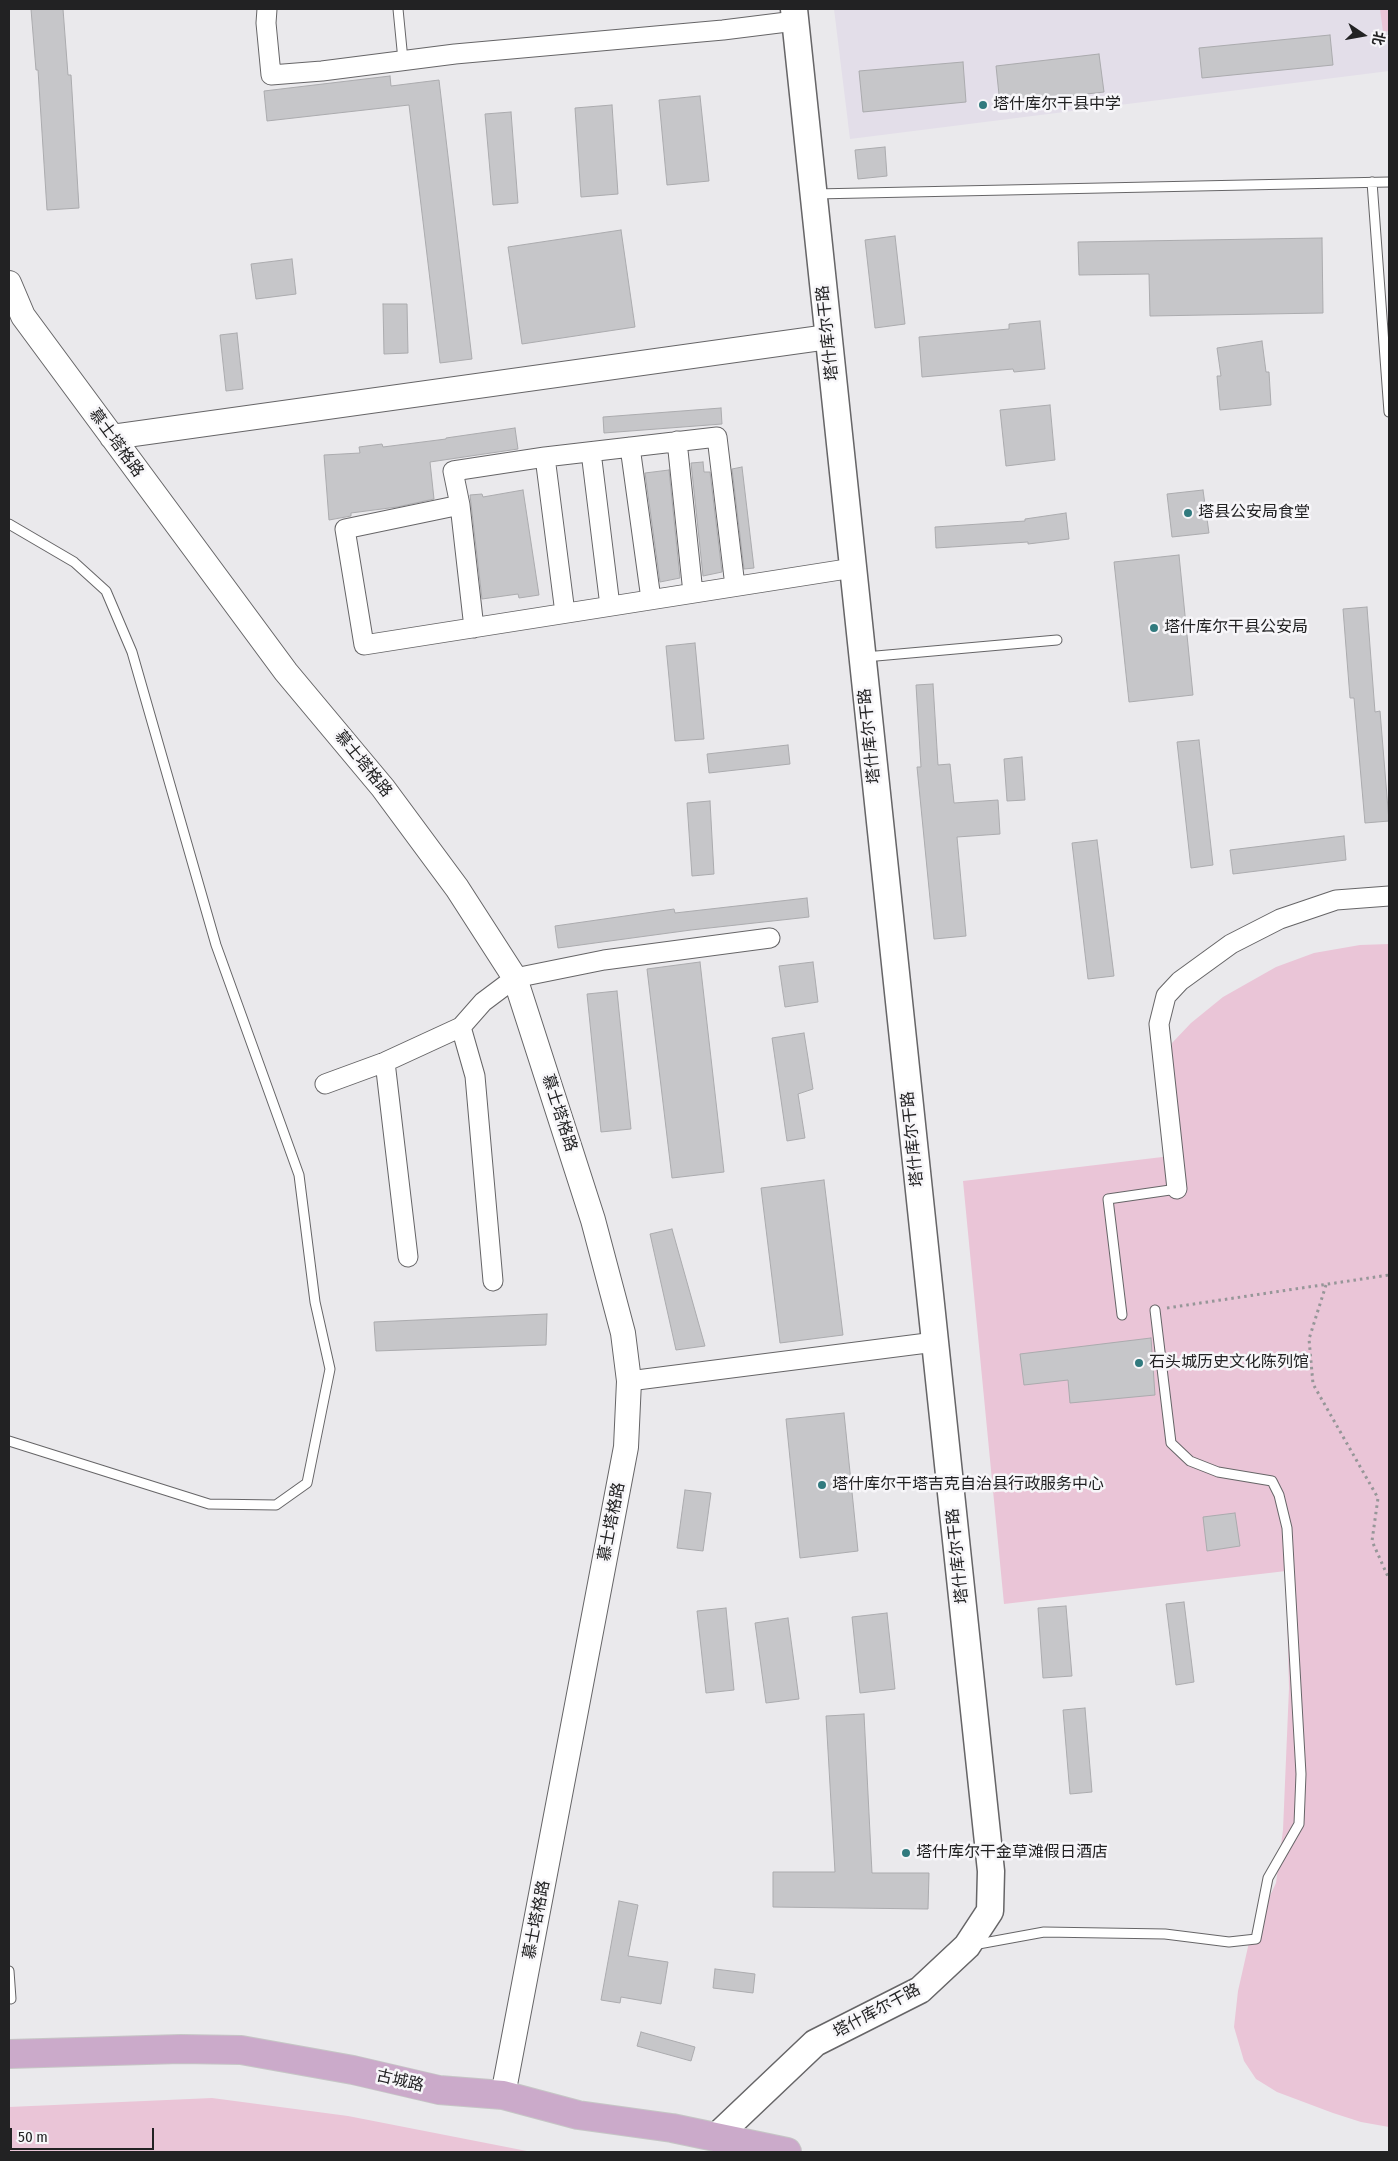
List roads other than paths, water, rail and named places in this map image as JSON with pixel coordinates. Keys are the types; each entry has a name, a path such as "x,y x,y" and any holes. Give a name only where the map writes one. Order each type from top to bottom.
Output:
{"main road":[{"name":"塔什库尔干路","path":"716,2137 815,2043 920,1990 967,1946 990,1911 991,1871 794,15"},
{"name":"古城路","path":"9,2054 181,2049 240,2050 353,2070 439,2090 504,2096 578,2115 672,2128 787,2152"}],"street":[{"path":"267,9 266,23 271,75 322,71 455,54 723,30 794,15"},
{"name":"慕士塔格路","path":"9,283 23,316 286,672 384,788 457,888 515,978 594,1220 623,1333 629,1381 626,1447 504,2096"},
{"path":"112,437 828,337"},
{"path":"474,628 460,505 453,471 545,457 717,437 735,586"},
{"path":"677,442 693,593"},
{"path":"630,447 651,600"},
{"path":"591,452 610,606"},
{"path":"545,457 565,613"},
{"path":"460,505 346,529 364,645 853,568"},
{"path":"1177,1189 1159,1024 1166,996 1180,981 1231,944 1280,919 1336,900 1389,896"},
{"path":"325,1084 385,1062 461,1027 483,1002 515,978 604,960 770,938"},
{"path":"461,1027 475,1076 493,1281"},
{"path":"385,1062 408,1257"},
{"path":"629,1381 935,1342"}],"lane":[{"path":"398,9 402,60"},
{"path":"1372,182 1389,412"},
{"path":"814,194 1389,182"},
{"path":"9,524 74,562 106,591 132,652 216,945 299,1175 315,1302 330,1369 307,1483 276,1505 209,1504 9,1441"},
{"path":"862,657 1057,640"},
{"path":"1122,1314 1108,1199 1177,1189"},
{"path":"967,1946 1044,1932 1165,1934 1229,1942 1256,1939 1268,1878 1298,1824 1301,1774 1287,1528 1279,1495 1272,1481 1218,1472 1190,1461 1171,1443 1155,1310"},
{"path":"9,1971 11,1999"}],"place":[{"name":"塔什库尔干县中学","path":"983,105"},
{"name":"塔县公安局食堂","path":"1188,513"},
{"name":"塔什库尔干县公安局","path":"1154,628"},
{"name":"石头城历史文化陈列馆","path":"1139,1363"},
{"name":"塔什库尔干塔吉克自治县行政服务中心","path":"822,1485"},
{"name":"塔什库尔干金草滩假日酒店","path":"906,1853"}]}
